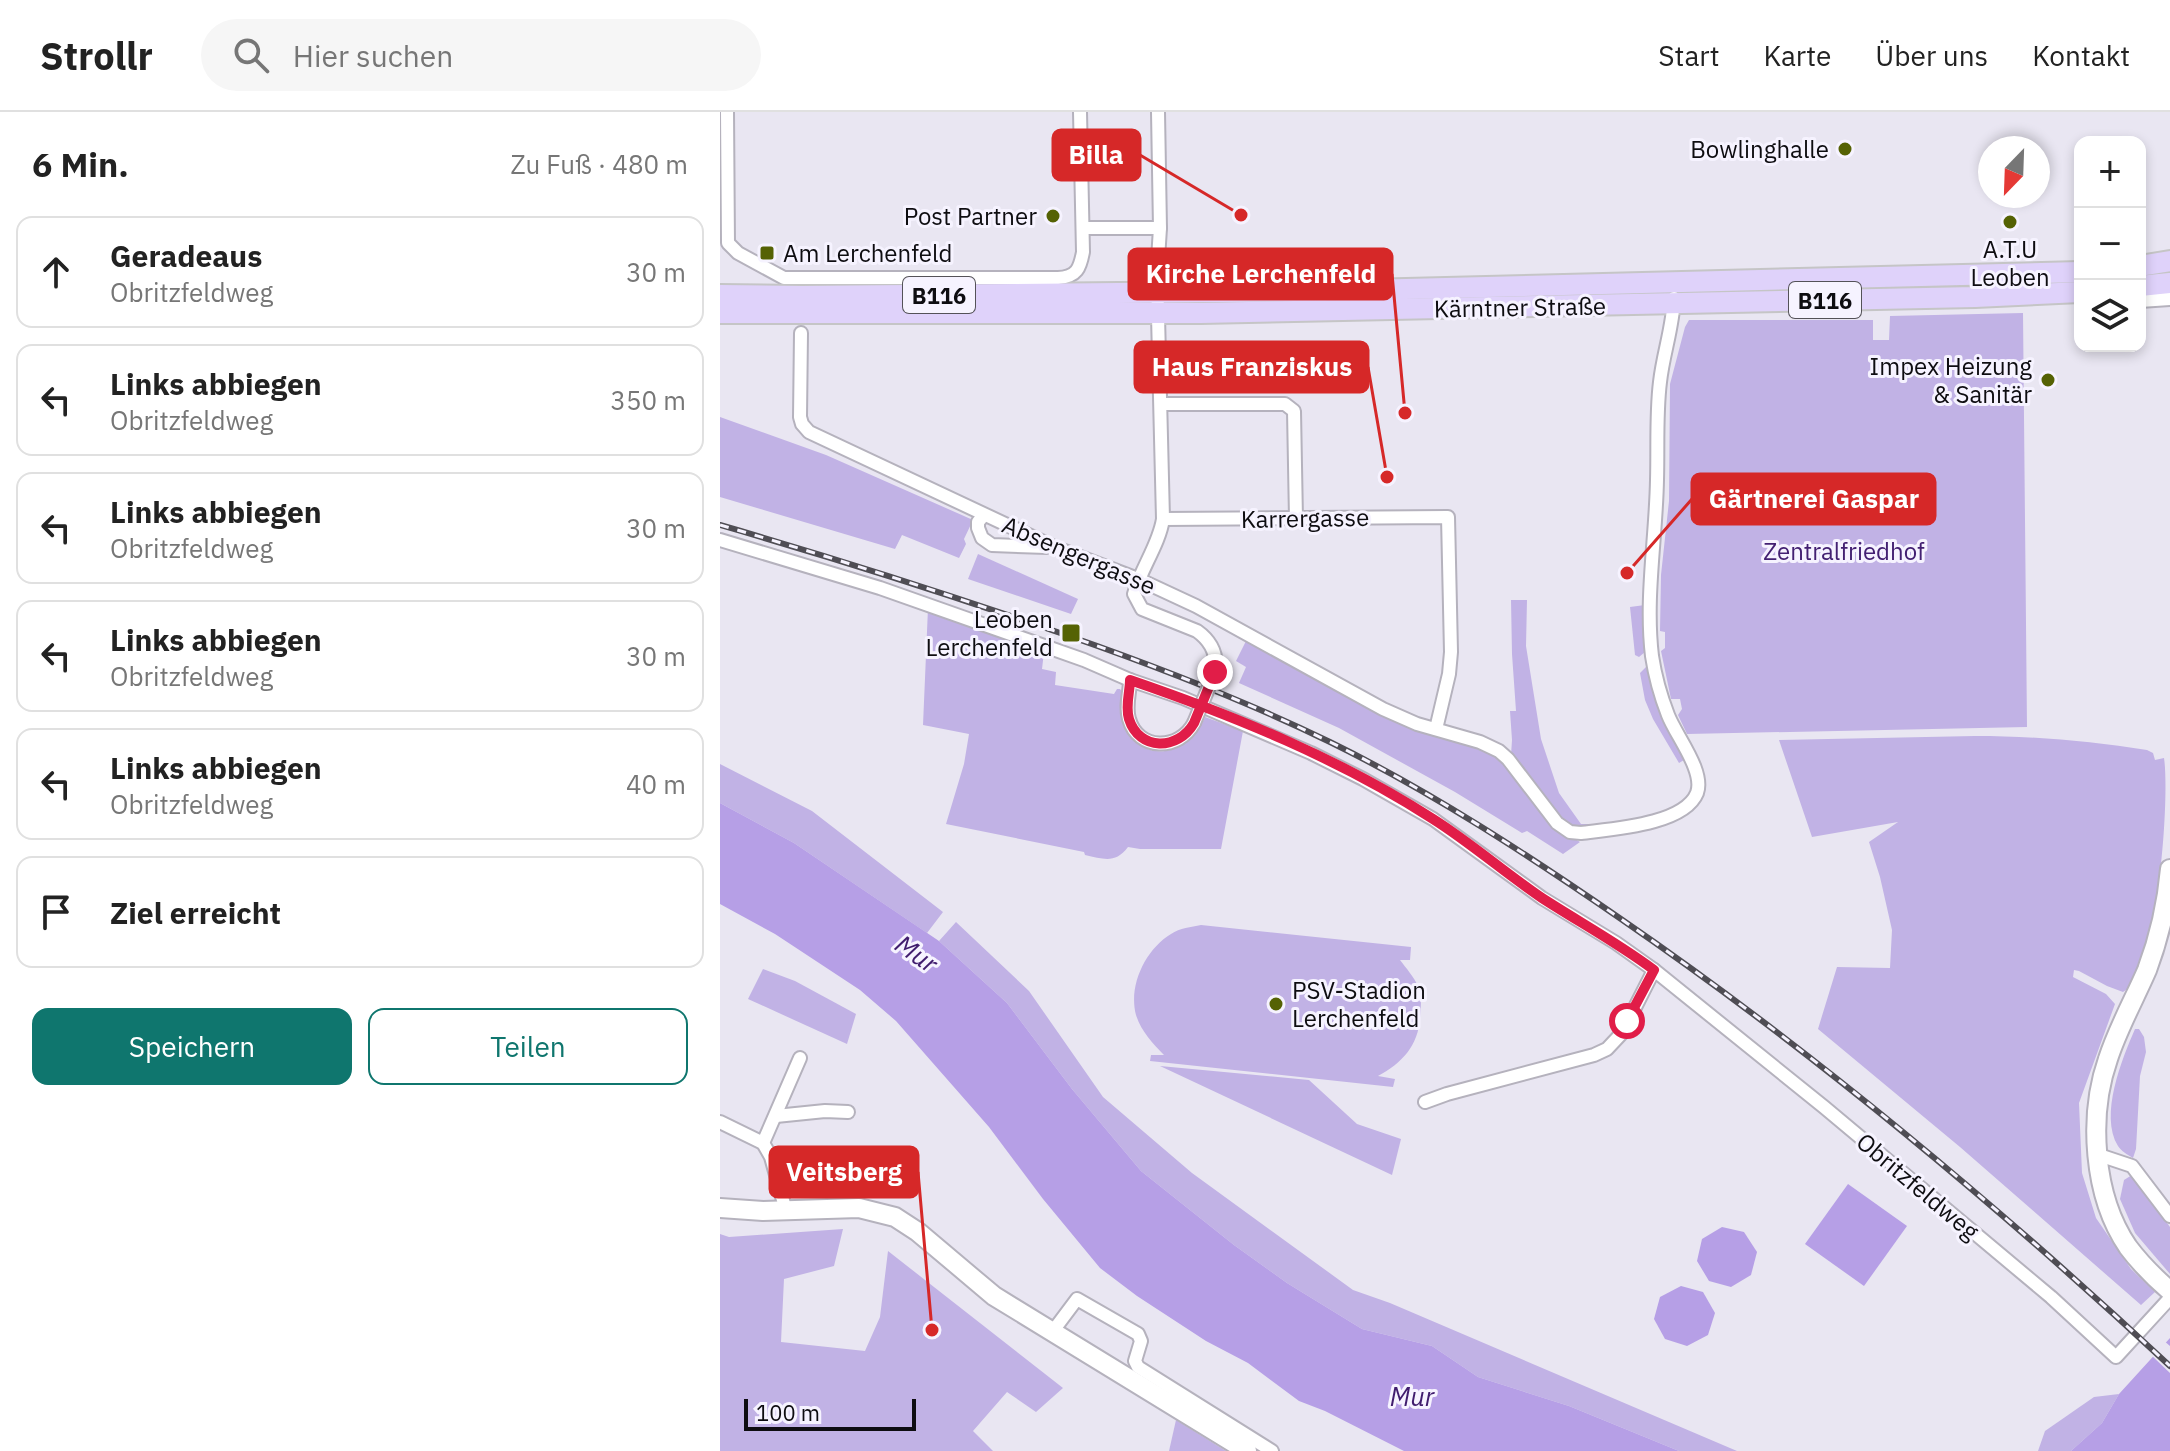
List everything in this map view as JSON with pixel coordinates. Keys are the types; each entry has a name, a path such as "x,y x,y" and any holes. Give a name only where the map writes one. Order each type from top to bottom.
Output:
{"main road":[{"path":"2146,265 2170,261"},
{"path":"2146,285 2170,283"},
{"name":"Kärntner Straße","path":"720,313 1674,293 1975,297 2074,289"},
{"name":"Kärntner Straße","path":"720,295 1535,311 1674,293"},
{"path":"2146,298 2170,296"},
{"path":"2170,869 2161,920 2147,969 2118,1032 2098,1093 2096,1154 2110,1212 2128,1246 2170,1291"},
{"path":"720,1208 786,1211 859,1208 895,1217 918,1232 994,1296 1247,1451"}],"street":[{"path":"727,112 728,243 738,253 784,278 1068,277 1076,273 1081,265 1084,228 1080,112"},
{"path":"1130,680 1127,713 1133,728 1144,739 1158,744 1173,742 1187,734 1194,723 1215,672 1216,655 1203,635 1142,609 1134,594 1161,531 1163,519 1158,112"},
{"path":"1084,228 1160,228"},
{"name":"Absengergasse","path":"801,333 800,417 809,432 1054,547 1138,579 1196,606 1383,709 1417,724 1480,742 1499,751 1557,823 1570,832 1581,833 1669,818 1689,806 1697,793 1700,779 1669,718 1652,658 1651,640 1658,402 1674,293"},
{"path":"1161,404 1285,404 1291,407 1294,411 1296,519"},
{"path":"984,515 978,522 978,528 982,538 992,545 1054,547"},
{"name":"Karrergasse","path":"1163,519 1448,517 1451,652 1436,729"},
{"name":"Obritzfeldweg","path":"720,540 880,588 1084,660 1247,725 1363,779 1433,819 1542,898 1654,970 2051,1297 2116,1357 2170,1298"},
{"path":"1425,1102 1607,1049 1622,1033 1654,970"},
{"path":"763,1143 800,1058"},
{"path":"776,1116 848,1112"},
{"path":"720,1122 763,1143 771,1157 786,1211"},
{"path":"2096,1154 2132,1166 2170,1216"},
{"path":"1053,1331 1077,1299 1138,1334 1141,1341 1135,1361 1138,1367 1272,1451"}],"green space":[{"name":"Zentralfriedhof","path":"2023,313 2027,727 1687,734 1678,715 1682,709 1680,699 1671,699 1661,651 1665,648 1665,632 1660,631 1661,575 1669,501 1670,384 1689,320 1873,320 1873,340 1889,340 1890,316"},
{"path":"720,417 826,455 973,520 959,558 902,535 895,549 720,497"},
{"path":"978,554 1078,599 1071,614 968,579"},
{"path":"1511,600 1527,600 1526,646 1541,739 1559,793 1581,824 1605,824 1643,817 1644,821 1602,829 1568,827 1511,755 1510,711 1516,711"},
{"path":"1645,605 1645,652 1639,657 1635,655 1630,607"},
{"path":"928,608 1044,652 1042,669 1056,672 1055,685 1114,694 1120,689 1128,730 1147,749 1169,750 1180,746 1199,729 1205,717 1243,731 1221,849 1128,847 1114,858 1104,859 1085,855 1084,852 946,824 964,764 969,734 923,725"},
{"path":"1246,641 1313,677 1502,758 1557,828 1580,842 1563,854 1339,728 1239,683 1246,667 1236,661"},
{"path":"1646,667 1664,722 1684,760 1679,763 1645,700 1640,673"},
{"path":"1975,736 2104,744 2147,750 2153,753 2155,760 2164,758 2165,808 2159,882 2145,952 2135,978 2123,992 2079,971 2074,970 2073,977 2106,994 2115,1004 2079,1103 2082,1173 2096,1218 2131,1269 2155,1292 2141,1305 1960,1147 1818,1029 1837,967 1890,968 1892,930 1869,842 1898,822 1812,837 1779,740"},
{"path":"720,764 812,811 943,912 927,933 794,843 720,803"},
{"path":"956,922 1029,991 1103,1097 1192,1173 1353,1290 1737,1451 1679,1451 1569,1406 1478,1377 1432,1346 1362,1329 1287,1283 1141,1171 1072,1089 1007,1003 939,941"},
{"path":"1201,925 1411,947 1410,960 1400,960 1418,986 1421,998 1419,1028 1407,1053 1378,1076 1395,1079 1393,1087 1150,1061 1151,1055 1164,1055 1144,1032 1136,1015 1135,992 1141,969 1154,949 1171,934"},
{"path":"763,969 795,981 856,1014 847,1044 748,999"},
{"path":"2135,1029 2139,1029 2144,1037 2146,1052 2140,1076 2133,1158 2118,1146 2111,1119 2114,1087"},
{"path":"1160,1066 1309,1080 1357,1124 1401,1139 1392,1175"},
{"path":"2132,1175 2170,1227 2170,1274 2135,1233 2120,1199 2124,1180"},
{"path":"843,1229 834,1266 784,1279 781,1342 865,1351 880,1317 888,1251 1063,1388 1036,1412 1007,1392 973,1431 993,1451 720,1451 720,1234 729,1237"},
{"path":"2119,1394 2102,1423 2071,1451 2038,1451 2045,1431 2094,1397"},
{"path":"1176,1420 1226,1451 1169,1451"}],"water":[{"name":"Mur","path":"720,803 794,843 939,941 1007,1003 1072,1089 1141,1171 1287,1283 1362,1329 1432,1346 1478,1377 1569,1406 1679,1451 1404,1451 1299,1401 1248,1363 1206,1341 1137,1296 1100,1268 989,1127 896,1021 860,990 775,934 720,904"},
{"path":"1848,1184 1907,1226 1864,1286 1805,1244"},
{"path":"1722,1227 1744,1232 1757,1252 1751,1275 1731,1287 1709,1281 1697,1261 1702,1239"},
{"path":"1681,1286 1703,1292 1715,1313 1708,1335 1687,1346 1665,1339 1654,1319 1660,1297"},
{"path":"2170,1338 2170,1451 2071,1451 2102,1423 2119,1394"}],"pier":[{"path":"2163,1340 2170,1346 2170,1373 2150,1354"}],"railway":[{"path":"720,525 939,592 1169,672 1330,742 1442,803 1621,919 1835,1077 1972,1189 2170,1366"}],"place":[{"name":"Bowlinghalle","path":"1845,149"},
{"name":"Billa","path":"1241,215"},
{"name":"Post Partner","path":"1053,216"},
{"name":"A.T.U Leoben","path":"2010,222"},
{"name":"Am Lerchenfeld","path":"767,253"},
{"name":"Impex Heizung & Sanitär","path":"2048,380"},
{"name":"Kirche Lerchenfeld","path":"1405,413"},
{"name":"Haus Franziskus","path":"1387,477"},
{"name":"Gärtnerei Gaspar","path":"1627,573"},
{"name":"Leoben Lerchenfeld","path":"1071,633"},
{"name":"PSV-Stadion Lerchenfeld","path":"1276,1004"},
{"name":"Veitsberg","path":"932,1330"}],"route":[{"path":"1215,672 1206,694 1194,723 1181,739 1158,744 1137,734 1127,713 1130,680 1183,698 1247,725 1311,753 1433,819 1501,870 1654,970 1627,1021"}]}
